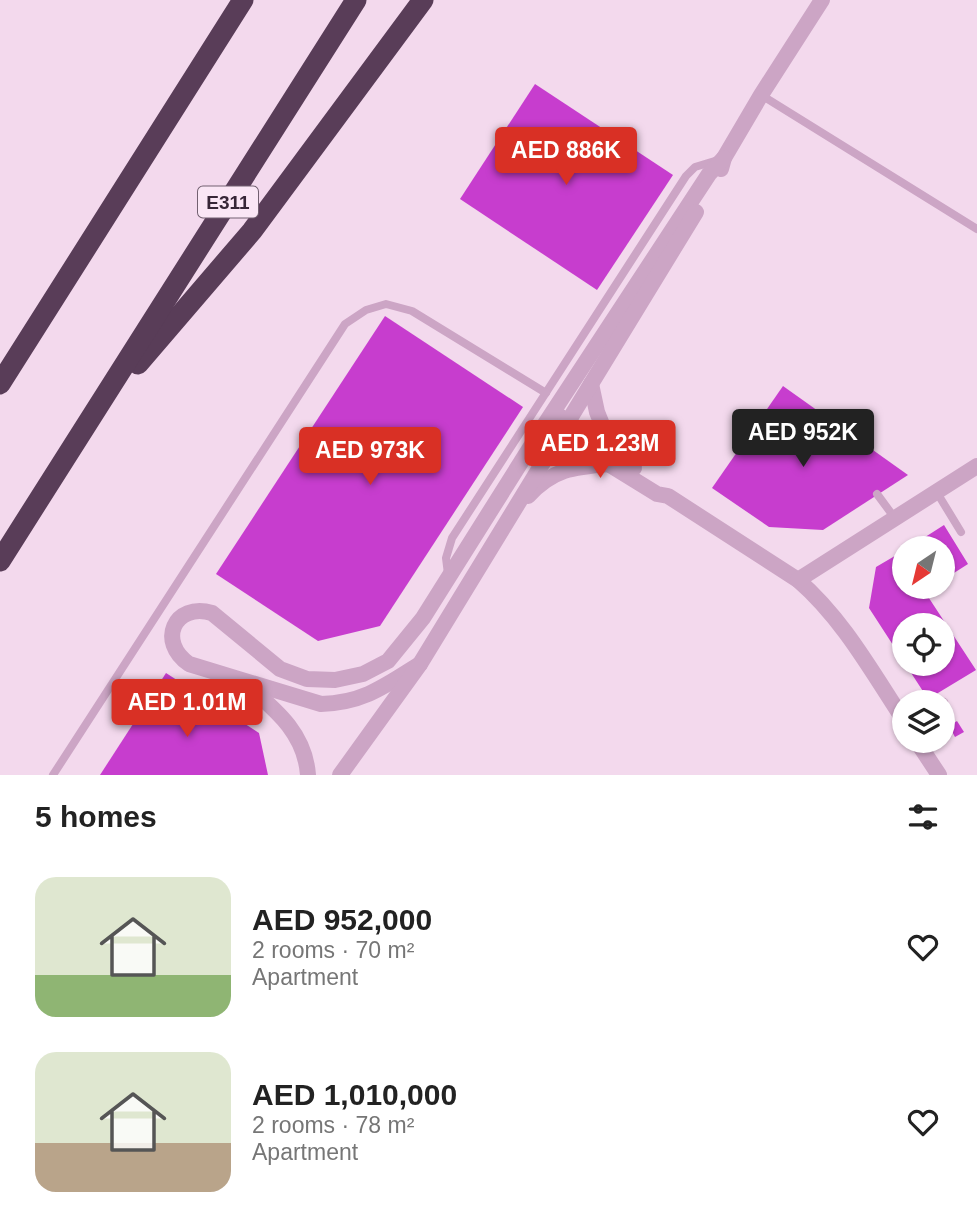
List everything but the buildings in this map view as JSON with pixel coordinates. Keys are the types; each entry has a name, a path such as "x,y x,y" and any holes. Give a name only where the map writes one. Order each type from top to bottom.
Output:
{"highway":[{"path":"0,384 243,0"},
{"name":"E311","path":"0,561 356,0"},
{"path":"101,405 252,231 423,0"}],"street":[{"path":"340,775 420,664 502,528 556,423 591,384 716,179 724,158 761,95 822,0"},
{"path":"420,664 365,698 343,704 321,704 188,664 178,657 172,645 172,632 177,621 187,612 200,609 212,613 280,669 307,679 335,680 363,674 388,661 407,641 556,423 709,174 724,158"},
{"path":"591,384 612,459"},
{"path":"556,423 662,487 668,496 798,580 830,611 892,703"},
{"path":"502,528 529,495 554,474 612,459"},
{"path":"798,580 977,466"},
{"path":"244,682 291,726 303,748 308,775"},
{"path":"925,753 939,775"}],"lane":[{"path":"761,95 977,229"},
{"path":"448,578 446,558 452,538 690,171 701,164 724,158"},
{"path":"53,775 345,324 366,310 386,304 412,311 546,393"},
{"path":"936,491 961,531"},
{"path":"877,494 894,517"}]}
